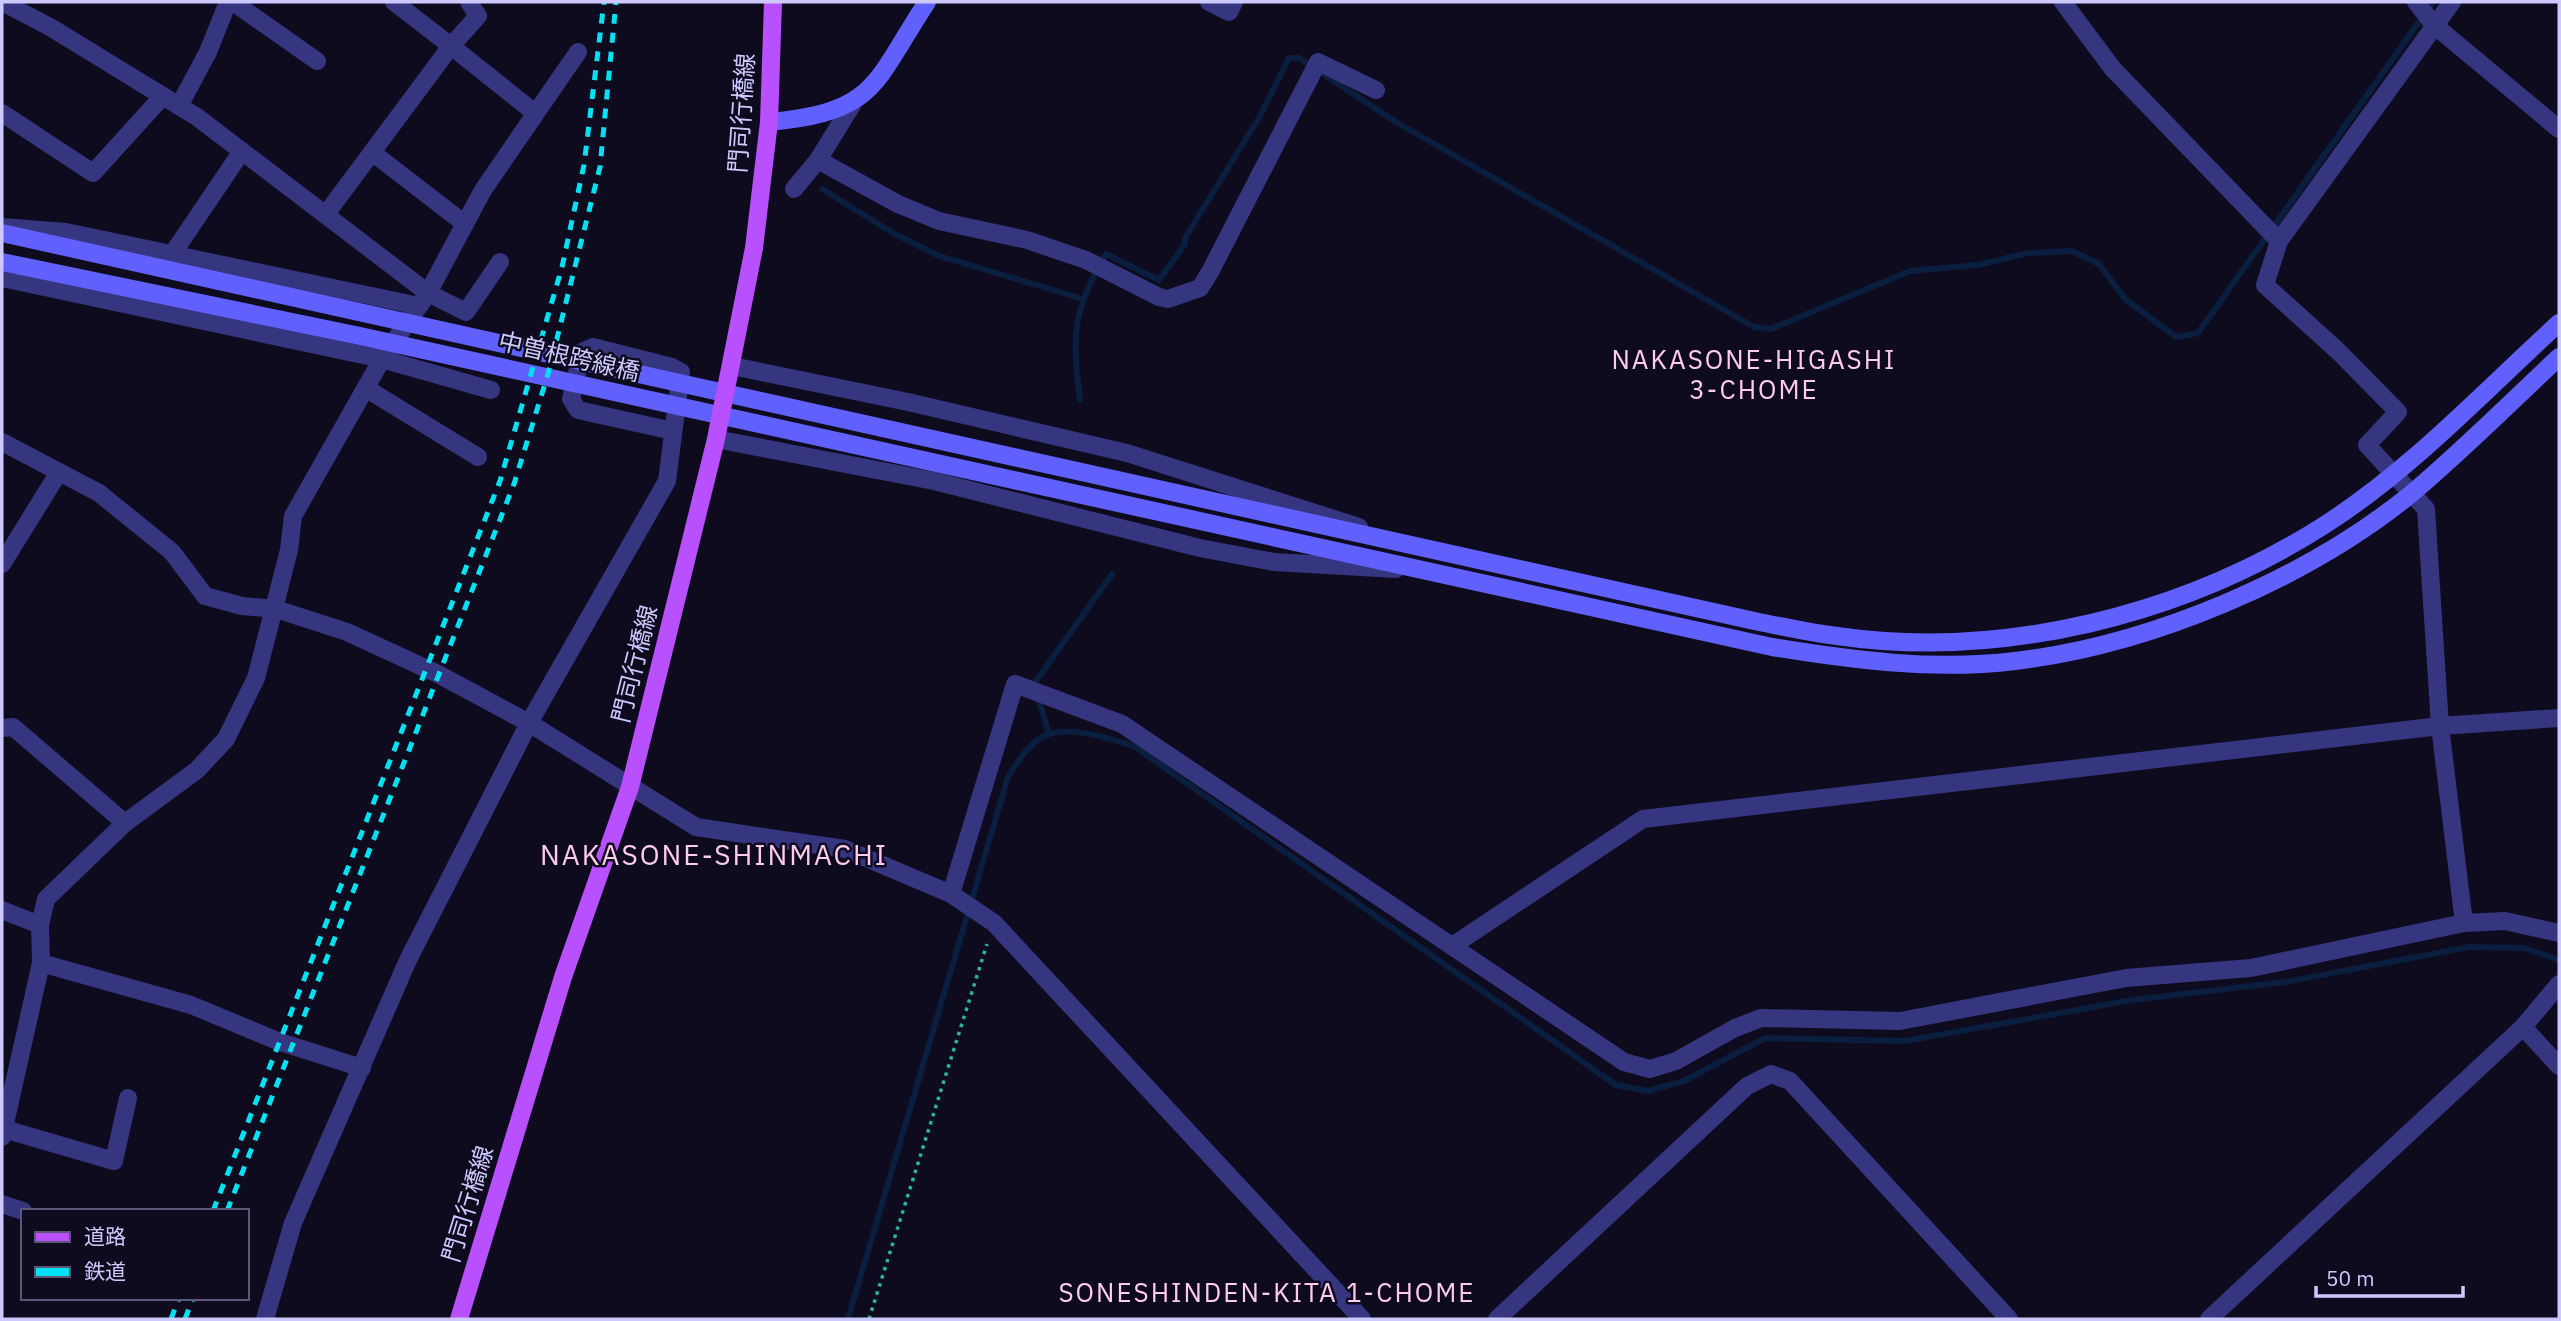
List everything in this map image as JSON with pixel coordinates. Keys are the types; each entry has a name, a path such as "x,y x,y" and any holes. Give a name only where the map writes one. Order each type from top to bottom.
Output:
{"main road":[{"name":"門司行橋線","path":"459,1319 563,977 630,786 716,439 754,248 769,122 774,2"}],"street":[{"path":"2,2 179,106 326,214 424,299"},
{"path":"179,106 208,52 228,2"},
{"path":"233,2 317,61"},
{"path":"394,2 535,113"},
{"path":"326,214 451,46 478,16 469,2"},
{"path":"794,189 818,160 852,105 879,80 927,2"},
{"path":"1209,2 1229,12 1234,2"},
{"path":"2063,2 2113,69 2279,240"},
{"path":"2416,2 2433,24 2559,129"},
{"path":"2452,2 2433,24 2279,240 2264,285 2339,352 2398,412 2367,445 2426,509 2440,726 2463,923"},
{"path":"128,1098 114,1161 3,1133 41,963 40,925 46,899 125,822 197,770 226,739 256,678 276,609 293,516 382,359 424,299 483,190 578,52"},
{"path":"818,160 898,204 939,221 1027,240 1086,260 1168,299 1200,288 1318,62 1376,90"},
{"path":"2,113 93,173 163,96"},
{"path":"769,122 811,118 852,105"},
{"path":"171,256 242,151"},
{"path":"373,153 465,224"},
{"path":"2,227 66,232 171,256 424,299 466,312 500,262"},
{"name":"中曽根跨線橋","path":"2,233 364,316 770,403 1432,551 1839,637 1908,641 1978,639 2077,627 2164,603 2264,559 2323,526 2394,474 2559,323"},
{"name":"中曽根跨線橋","path":"2,262 360,336 1772,647 1820,655 1927,664 2014,662 2095,647 2192,618 2270,583 2350,536 2410,494 2559,357"},
{"path":"2,278 382,359 491,390"},
{"path":"265,1319 293,1223 408,960 529,723 667,481 681,372 672,367 593,347 582,352 571,399 578,410 673,431"},
{"path":"732,366 908,402 1127,453 1432,551"},
{"path":"367,389 478,457"},
{"path":"716,439 934,481 1200,548 1261,560 1424,571"},
{"path":"2,442 99,493 161,541 205,596 242,606 276,609 347,632 438,674 529,723 696,827 845,849 955,896 987,919 1362,1319"},
{"path":"2,564 59,472"},
{"path":"955,896 1015,684 1122,724 1624,1062 1650,1069 1676,1061 1735,1028 1761,1017 1900,1021 2126,978 2250,968 2463,923 2505,921 2559,933"},
{"path":"1452,946 1643,818 2440,726 2559,718"},
{"path":"2,728 13,727 125,822"},
{"path":"2,910 40,925"},
{"path":"41,963 191,1005 280,1042 362,1068"},
{"path":"2209,1319 2523,1027 2559,984"},
{"path":"2523,1027 2559,1066"},
{"path":"1497,1319 1747,1086 1771,1074 1790,1081 2009,1319"},
{"path":"2,1204 21,1211"}],"path":[{"path":"869,1319 987,919"}],"waterway":[{"path":"1080,400 1076,358 1077,324 1086,291 1106,254 1159,280 1185,244 1185,238 1260,116 1289,58 1299,58 1396,122 1754,327 1771,329 1910,271 1977,265 2028,253 2072,251 2099,264 2125,299 2176,337 2198,333 2433,2"},
{"path":"822,189 893,233 939,256 1083,299"},
{"path":"1049,734 1034,684 1112,574"},
{"path":"848,1319 1008,777 1025,752 1036,741 1049,734 1092,734 1134,746 1616,1085 1648,1091 1684,1081 1765,1038 1905,1041 2132,1000 2285,982 2469,947 2524,948 2559,960"}],"railway":[{"path":"214,1209 500,481 562,267 584,165 604,2"},
{"path":"228,1209 514,484 548,374 600,167 616,2"},
{"path":"171,1319 178,1300"},
{"path":"185,1319 192,1300"}],"district":[{"name":"NAKASONE-HIGASHI 3-CHOME","path":"1754,375"},
{"name":"NAKASONE-SHINMACHI","path":"714,855"},
{"name":"SONESHINDEN-KITA 1-CHOME","path":"1267,1293"}]}
